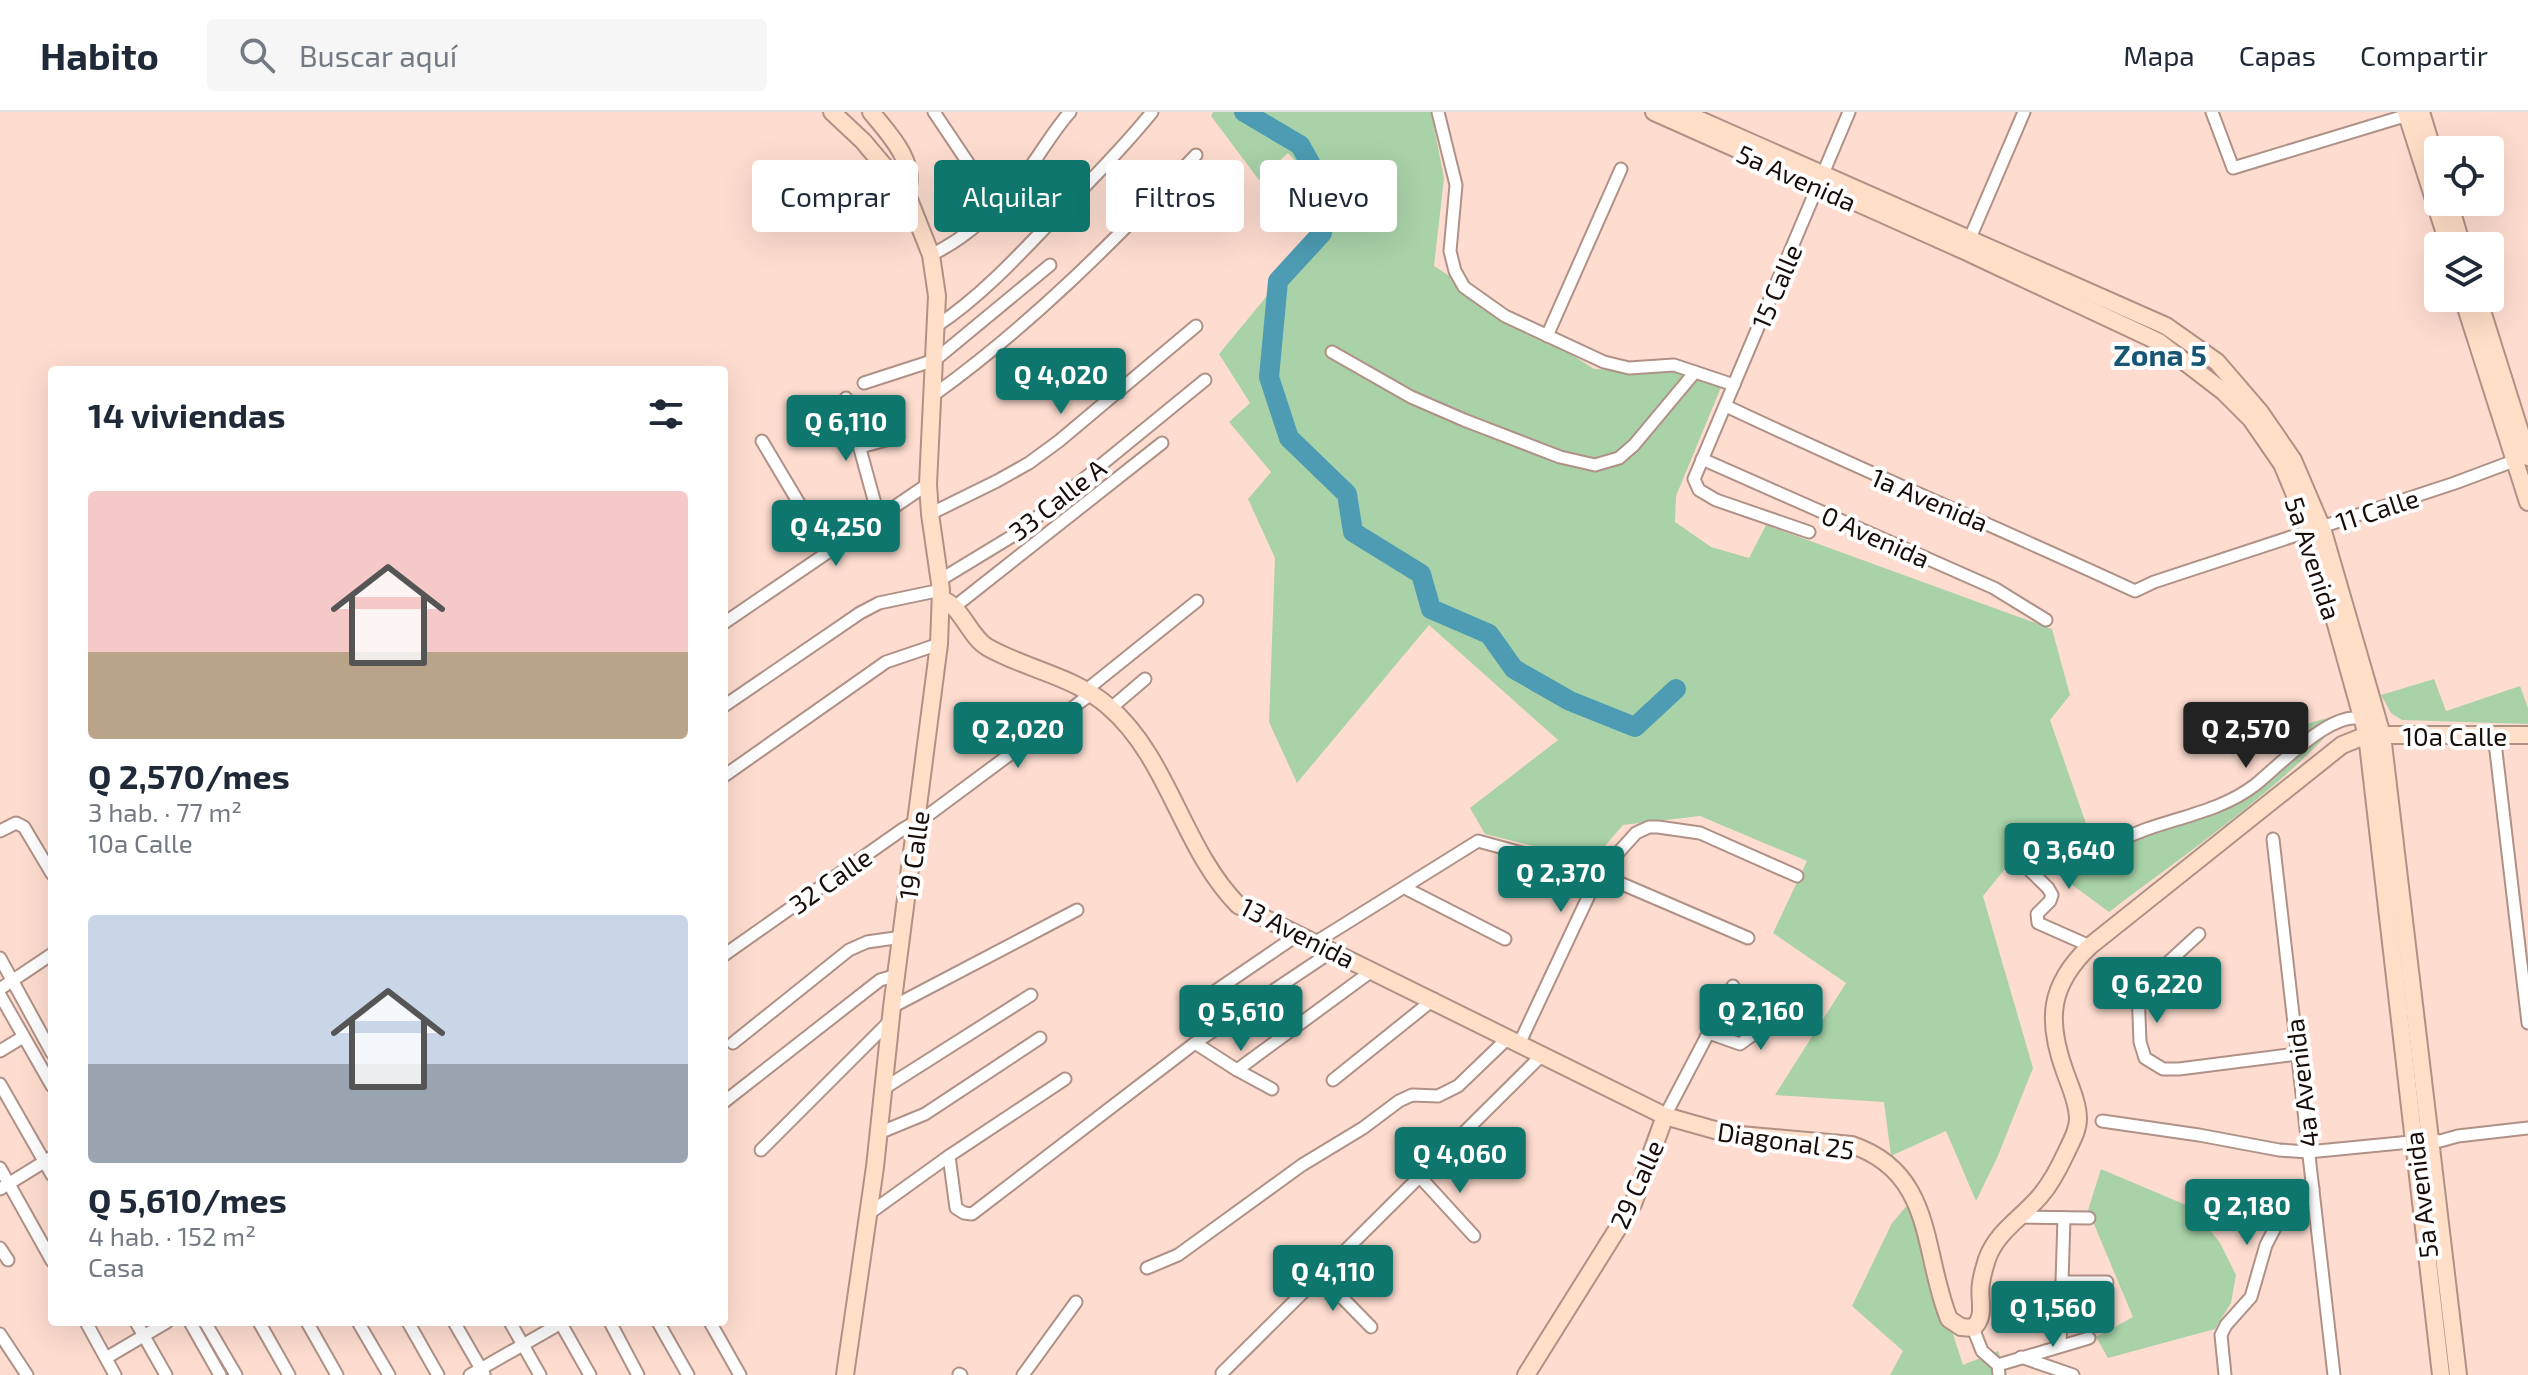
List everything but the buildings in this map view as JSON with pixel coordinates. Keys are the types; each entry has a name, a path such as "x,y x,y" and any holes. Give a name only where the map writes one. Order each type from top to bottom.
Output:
{"main road":[{"path":"832,112 879,160"},
{"name":"19 Calle","path":"871,112 904,160"},
{"name":"5a Avenida","path":"1654,112 1970,238 2166,326 2217,362 2260,412 2293,460 2316,529 2370,730 2431,1140 2458,1375"},
{"name":"5a Avenida","path":"1682,112 2159,342 2212,380 2251,419 2282,464 2316,529 2370,730"},
{"path":"2413,113 2424,137"},
{"path":"2413,113 2451,232"},
{"name":"19 Calle","path":"845,1375 879,1133 944,594 928,484 935,394 937,296 931,255 918,222"},
{"path":"2468,312 2523,458"},
{"path":"2482,312 2523,458 2528,502"},
{"name":"13 Avenida","path":"944,594 984,645 1088,692 1111,708 1155,768 1222,889 1238,905 1434,999 1665,1116"},
{"path":"1973,1328 1981,1318 1981,1284 1987,1259 1996,1241 2048,1185 2075,1135 2078,1119 2075,1103 2055,1046 2052,1023 2060,983 2073,962 2331,753 2370,730"},
{"name":"10a Calle","path":"2370,730 2528,735"},
{"name":"5a Avenida","path":"2391,877 2413,1142 2441,1375"},
{"name":"Diagonal 25","path":"1665,1116 1729,1134 1852,1145 1884,1160 1907,1185 1921,1213 1949,1319 1961,1327 1973,1328"},
{"name":"29 Calle","path":"1526,1375 1633,1204 1665,1116"}],"street":[{"path":"934,112 966,160"},
{"path":"935,327 955,314 1025,249 1152,112"},
{"name":"15 Calle","path":"1702,459 1849,112"},
{"path":"1970,238 2024,112"},
{"path":"2212,112 2233,168 2413,113"},
{"path":"1439,113 1456,185 1450,243 1455,271 1464,287 1505,316 1604,362 1629,368 1674,365 1734,385"},
{"path":"1034,160 1065,114"},
{"path":"935,394 1017,331 1072,282 1196,155"},
{"path":"1547,336 1621,169"},
{"path":"931,255 971,232"},
{"path":"864,383 935,360 1050,265"},
{"path":"930,514 1029,463 1196,326"},
{"path":"1332,352 1411,397 1464,420 1560,457 1595,465 1619,458 1634,445 1695,372"},
{"name":"33 Calle A","path":"728,703 879,603 944,594 1205,380"},
{"path":"846,398 879,518"},
{"name":"1a Avenida","path":"1726,406 1868,473 2017,536 2135,591"},
{"path":"860,447 898,437"},
{"path":"762,441 828,552"},
{"path":"944,594 1162,443"},
{"name":"11 Calle","path":"2135,591 2523,458"},
{"path":"1702,459 1694,479 1699,490 1716,500 1809,532"},
{"name":"0 Avenida","path":"1702,459 1994,588 2046,620"},
{"path":"728,620 928,484"},
{"name":"32 Calle","path":"728,952 918,819 931,813 1088,692 1197,601"},
{"path":"728,773 886,662 939,644"},
{"path":"1111,708 1145,679"},
{"name":"10a Calle","path":"2090,853 2147,829 2225,803 2257,784 2313,737 2341,721 2370,730"},
{"path":"2494,734 2528,1023"},
{"path":"5,828 16,823 24,827 48,867"},
{"path":"1147,1268 1178,1255 1302,1165 1363,1128 1399,1101 1412,1095 1438,1096 1458,1086 1514,1040 1599,874 1636,833 1658,827 1700,833 1797,876"},
{"name":"4a Avenida","path":"2273,839 2334,1375"},
{"path":"1316,942 1478,841 1599,874 1748,938"},
{"path":"2015,856 2052,895 2037,914 2038,923 2090,946"},
{"path":"1405,888 1505,939"},
{"path":"761,1150 892,1013 1077,910"},
{"path":"1211,994 1299,934"},
{"path":"2199,934 2138,990 2140,1042 2145,1058 2163,1069 2179,1069 2297,1054"},
{"path":"733,1043 849,950 867,942 902,937"},
{"path":"949,1156 956,1208 972,1214 1195,1043 1334,950"},
{"path":"48,957 12,980 0,992 48,1079"},
{"path":"0,958 48,1046"},
{"path":"1237,1070 1373,970"},
{"path":"728,1099 880,980 897,975"},
{"path":"2138,990 2203,983"},
{"name":"29 Calle","path":"1665,1116 1733,986"},
{"path":"1709,1033 1740,1044 1762,1028 1784,992"},
{"path":"883,1089 1031,995"},
{"path":"1333,1080 1434,999"},
{"path":"0,1051 23,1037"},
{"path":"879,1133 925,1114 1040,1038"},
{"path":"1195,1043 1272,1089"},
{"path":"1222,1373 1543,1054"},
{"path":"867,1215 1065,1079"},
{"path":"0,1084 48,1159 4,1186"},
{"path":"2102,1121 2308,1152 2431,1140 2439,1135 2458,1136 2528,1128"},
{"path":"0,1168 4,1186 48,1255"},
{"path":"1420,1177 1474,1236"},
{"path":"2225,1375 2221,1335 2251,1297 2266,1245 2279,1220 2286,1210 2313,1189"},
{"path":"2018,1217 2089,1218"},
{"path":"2060,1346 2064,1218"},
{"path":"0,1248 8,1260"},
{"path":"1319,1274 1371,1327"},
{"path":"2063,1282 2107,1282"},
{"path":"1023,1375 1076,1302"},
{"path":"88,1326 115,1375"},
{"path":"138,1326 166,1375"},
{"path":"106,1358 160,1326"},
{"path":"192,1326 220,1375"},
{"path":"207,1326 236,1375"},
{"path":"261,1326 289,1375"},
{"path":"309,1326 337,1375"},
{"path":"360,1326 389,1375"},
{"path":"410,1326 438,1375"},
{"path":"456,1326 479,1373 554,1326"},
{"path":"512,1326 540,1375"},
{"path":"563,1326 590,1375"},
{"path":"612,1326 638,1375"},
{"path":"660,1326 688,1375"},
{"path":"712,1326 740,1375"},
{"path":"1973,1328 1982,1351 1998,1370 2021,1357 2089,1338"},
{"path":"0,1334 26,1375"},
{"path":"2021,1357 2073,1375"}],"green space":[{"path":"1213,112 1431,112 1444,178 1434,266 1594,369 1676,371 1722,385 1676,496 1675,522 1711,547 1749,558 1766,525 2052,629 2070,695 2050,720 2092,841 2224,800 2298,750 2303,725 2348,712 2265,793 2109,912 2022,848 1983,896 2033,1068 1976,1201 1946,1131 1891,1156 1884,1102 1775,1095 1846,983 1773,933 1807,861 1700,816 1623,825 1592,861 1485,834 1470,808 1558,740 1429,625 1297,783 1269,722 1275,558 1248,499 1271,472 1229,422 1250,403 1219,354 1320,232 1397,232 1397,160 1294,160 1288,153 1280,160 1260,160 1259,180 1211,116"},
{"path":"2434,679 2446,711 2520,686 2528,708 2528,724 2402,720 2391,713 2381,695"},
{"path":"2101,1169 2193,1208 2220,1243 2236,1275 2231,1303 2215,1329 2108,1358 2096,1337 2133,1317 2088,1210"},
{"path":"1910,1202 1963,1365 1998,1351 2007,1375 1890,1375 1903,1351 1852,1306 1892,1223"}],"waterway":[{"path":"1244,112 1300,145 1327,193 1322,233 1278,281 1269,377 1289,438 1347,494 1353,532 1421,574 1431,609 1489,634 1514,669 1570,701 1635,727 1676,689"}],"district":[{"name":"Zona 5","path":"2160,354"}]}
